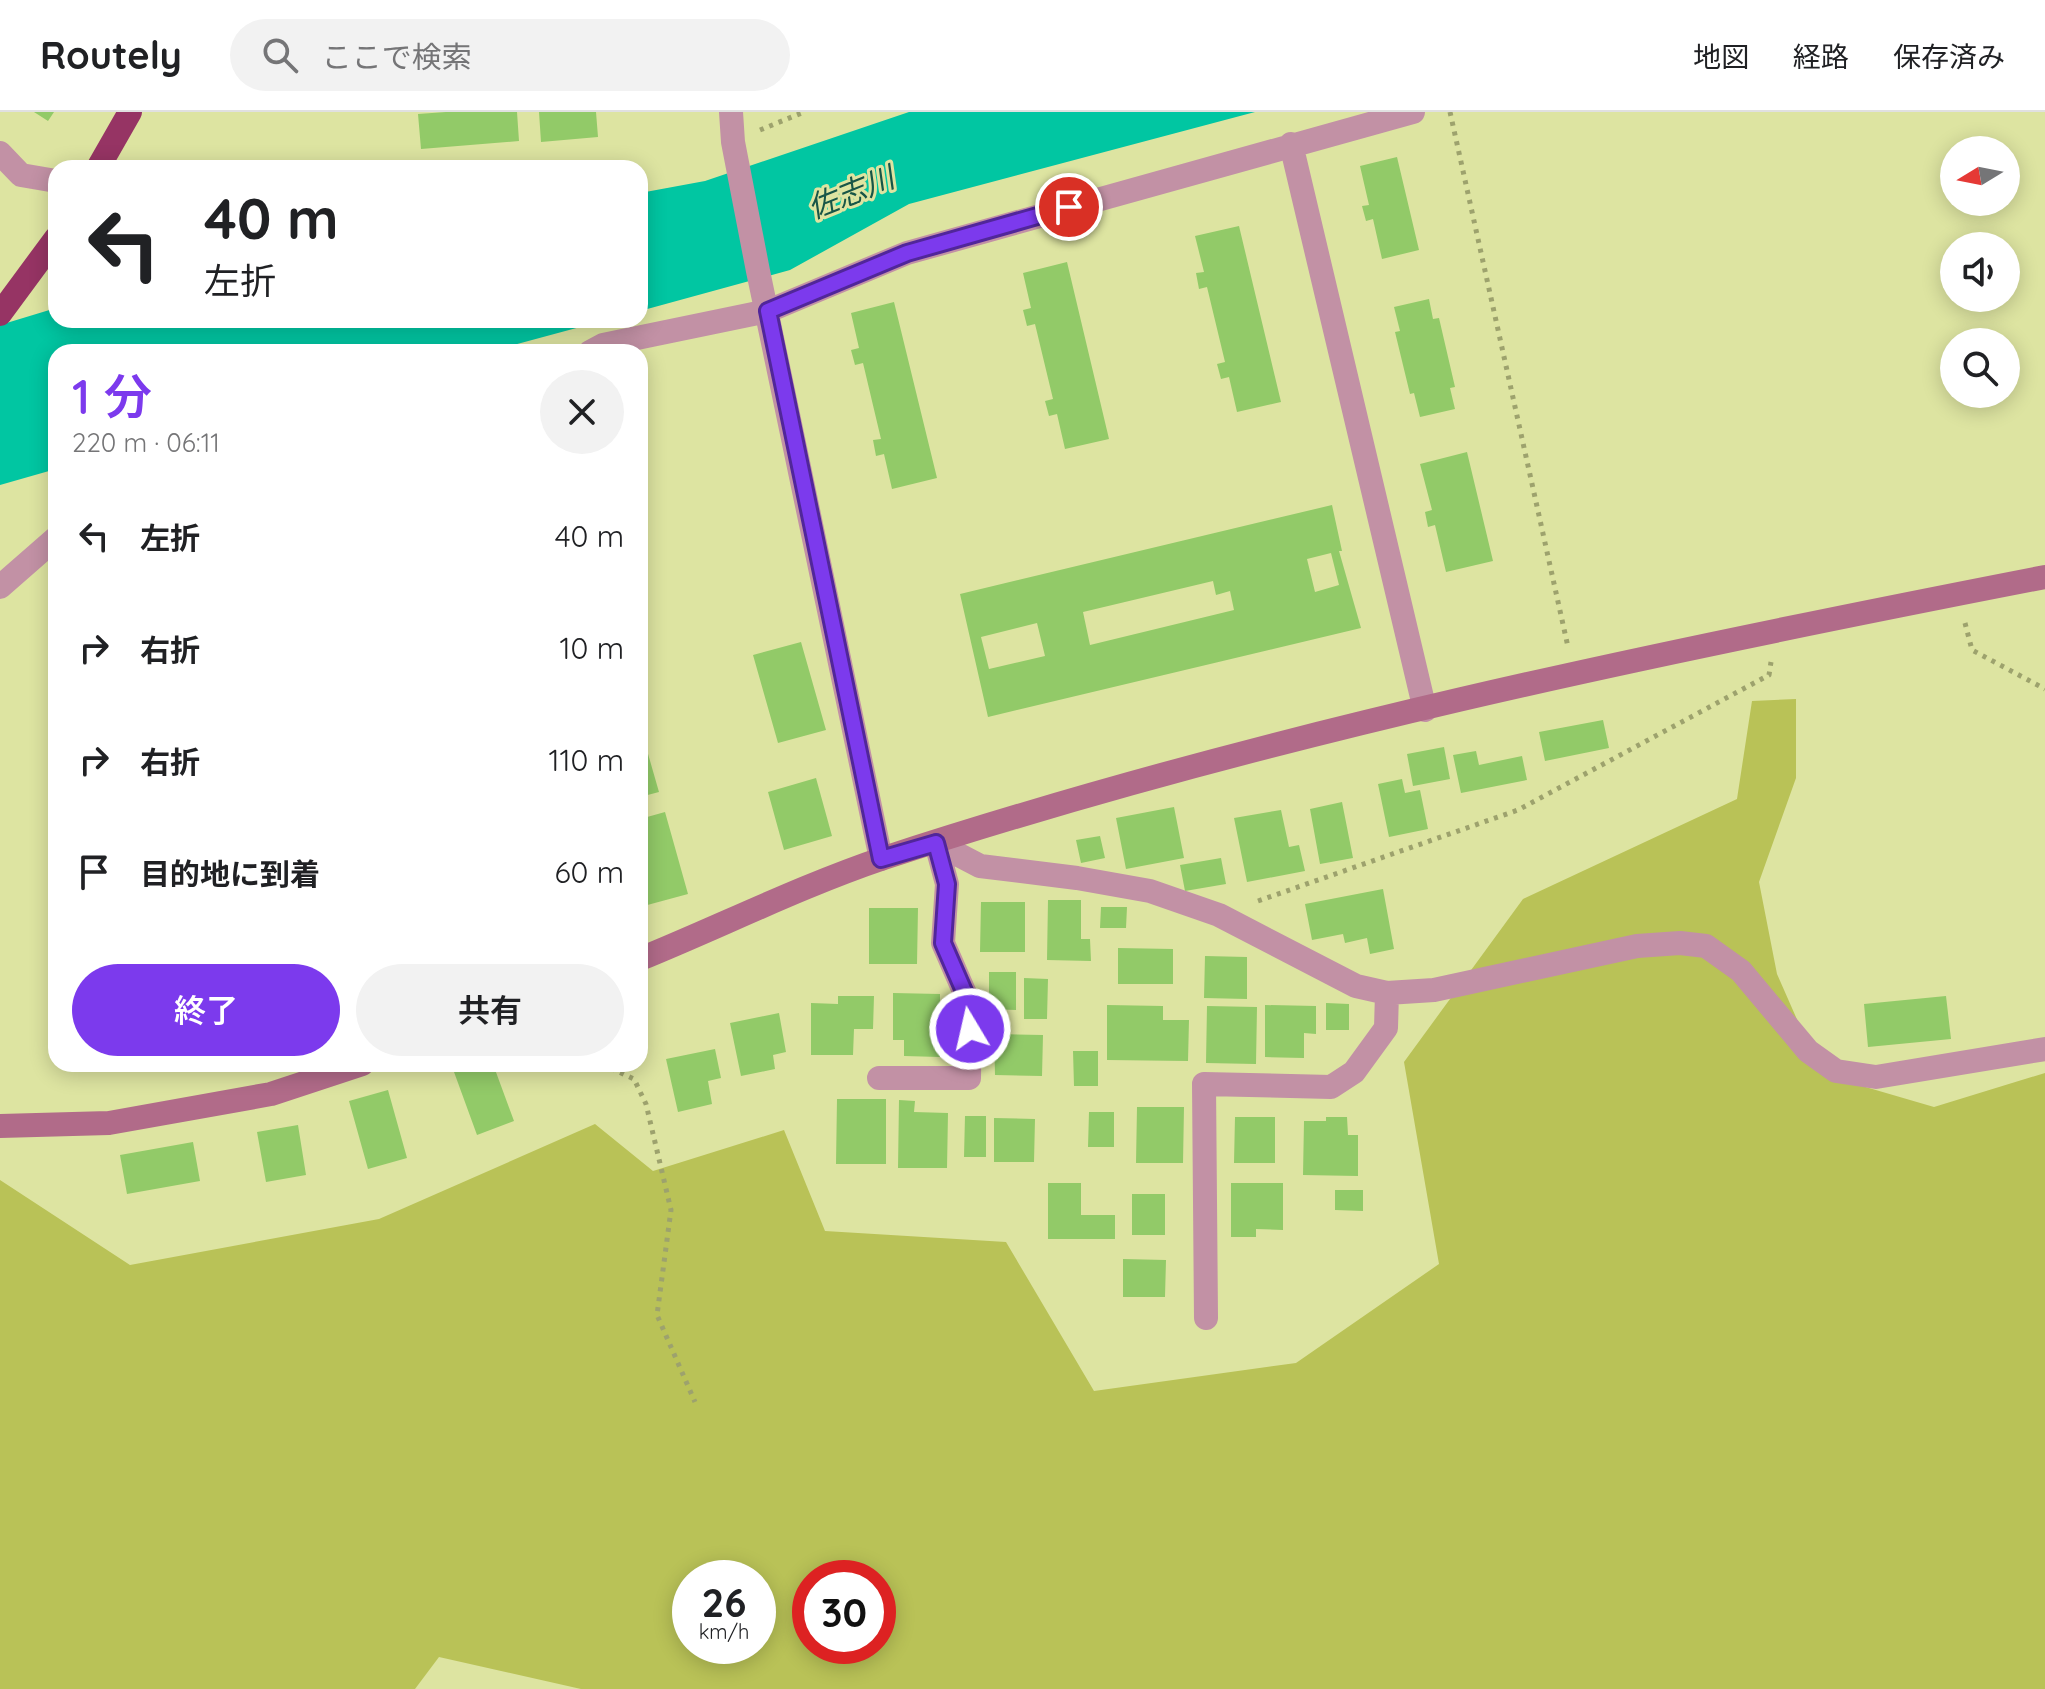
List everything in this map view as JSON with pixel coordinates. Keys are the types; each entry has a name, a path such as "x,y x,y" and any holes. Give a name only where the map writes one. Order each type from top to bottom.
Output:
{"highway":[{"path":"103,160 130,112"},
{"path":"0,314 48,249"}],"street":[{"path":"731,112 733,142 758,271 881,859"},
{"path":"608,344 768,311 907,253 1413,112"},
{"path":"1291,144 1425,710"},
{"path":"0,153 21,175 48,180"},
{"path":"0,587 48,545"},
{"path":"648,956 881,859 1231,755 1775,629 2045,577"},
{"path":"936,843 980,866 1150,891 1219,915 1356,986 1387,993 1434,990 1637,946 1680,943 1706,946 1741,971 1808,1051 1836,1071 1876,1077 2045,1049"},
{"path":"879,1078 969,1078 970,1005 943,943 947,884 936,843"},
{"path":"1206,1318 1204,1084 1331,1087 1354,1072 1386,1028 1387,993"},
{"path":"0,1126 109,1123 271,1094 338,1072"}],"path":[{"path":"733,142 804,112"},
{"path":"1450,112 1575,675"},
{"path":"1959,594 1972,650 2045,689"},
{"path":"1219,915 1518,810 1769,675 1775,629"},
{"path":"619,1072 634,1079 646,1104 671,1210 657,1315 695,1402"}],"green space":[{"path":"1796,699 1796,778 1759,882 1777,974 1821,1074 1934,1107 2045,1073 2045,1689 581,1689 439,1657 415,1689 0,1689 0,1180 130,1265 379,1219 595,1124 653,1171 784,1130 825,1231 1006,1242 1094,1391 1296,1363 1439,1264 1404,1062 1523,899 1737,799 1752,701"}],"water":[{"name":"佐志川","path":"909,112 1255,112 909,204 790,270 648,309 648,192 705,181"},
{"path":"48,310 48,328 576,328 518,344 48,344 48,471 0,485 0,325"}],"building":[{"path":"34,112 54,112 48,121"},
{"path":"517,112 519,141 421,149 418,114"},
{"path":"539,112 596,112 598,137 541,142"},
{"path":"1397,157 1419,250 1382,259 1373,219 1366,221 1362,206 1369,205 1360,166"},
{"path":"1239,226 1281,402 1237,412 1229,377 1221,379 1217,364 1225,362 1207,287 1199,289 1196,273 1204,272 1195,236"},
{"path":"1067,262 1109,439 1065,449 1057,414 1049,416 1045,401 1053,399 1035,324 1027,326 1023,310 1031,308 1023,273"},
{"path":"1429,299 1433,319 1439,318 1455,387 1450,388 1455,409 1420,417 1414,393 1410,394 1395,332 1400,331 1394,307"},
{"path":"894,302 937,478 892,489 884,454 876,456 873,440 881,439 863,363 855,365 851,350 859,348 851,313"},
{"path":"1467,452 1493,561 1446,572 1435,525 1428,527 1425,512 1432,510 1420,464"},
{"path":"1332,505 1342,551 1339,551 1361,628 988,717 960,594","holes":["1331,553 1339,585 1315,592 1307,559","1213,581 1216,595 1230,591 1234,610 1090,645 1083,612","1037,623 1045,656 989,669 981,637"]},
{"path":"801,642 826,730 778,743 753,655"},
{"path":"1603,720 1609,748 1545,761 1539,732"},
{"path":"1444,747 1450,779 1413,786 1407,754"},
{"path":"1476,751 1479,765 1522,756 1527,780 1461,793 1453,755"},
{"path":"648,754 659,792 648,795"},
{"path":"816,778 832,836 784,850 768,792"},
{"path":"1402,779 1405,793 1420,790 1428,829 1389,837 1378,784"},
{"path":"1342,802 1353,858 1320,864 1310,809"},
{"path":"1174,807 1184,858 1126,869 1116,818"},
{"path":"1281,810 1289,847 1299,845 1305,871 1247,882 1234,818"},
{"path":"665,812 688,894 648,905 648,817"},
{"path":"1100,836 1105,858 1081,863 1076,840"},
{"path":"1221,858 1226,884 1185,891 1180,865"},
{"path":"1383,889 1394,949 1370,954 1367,938 1345,943 1343,934 1312,940 1305,904"},
{"path":"1048,900 1081,900 1081,939 1090,939 1091,961 1047,960"},
{"path":"981,902 1025,902 1025,952 980,952"},
{"path":"1101,907 1127,907 1126,928 1100,928"},
{"path":"869,908 918,908 917,964 869,964"},
{"path":"1118,948 1173,949 1173,984 1118,984"},
{"path":"1205,956 1247,957 1247,999 1204,998"},
{"path":"989,972 1016,972 1016,1010 989,1009"},
{"path":"1024,978 1048,979 1047,1019 1024,1019"},
{"path":"893,993 940,994 940,1057 904,1056 904,1040 893,1040"},
{"path":"838,996 874,996 873,1029 854,1029 853,1055 811,1055 811,1003 838,1004"},
{"path":"1946,996 1951,1039 1868,1047 1864,1004"},
{"path":"1326,1003 1349,1004 1349,1030 1326,1030"},
{"path":"1107,1005 1163,1006 1163,1020 1189,1020 1188,1061 1107,1060"},
{"path":"1265,1005 1316,1006 1316,1034 1304,1033 1304,1058 1265,1057"},
{"path":"1207,1006 1257,1007 1256,1064 1206,1063"},
{"path":"779,1013 786,1052 773,1055 775,1069 741,1076 730,1023"},
{"path":"994,1034 1043,1035 1042,1076 995,1075"},
{"path":"715,1049 721,1078 708,1081 712,1104 678,1112 666,1059"},
{"path":"1073,1051 1098,1051 1098,1086 1074,1086"},
{"path":"454,1072 496,1072 514,1121 477,1135"},
{"path":"388,1090 407,1158 368,1169 349,1101"},
{"path":"837,1099 886,1099 886,1164 836,1164"},
{"path":"899,1100 915,1101 914,1112 948,1113 947,1168 898,1168"},
{"path":"1137,1107 1184,1107 1183,1163 1136,1163"},
{"path":"1089,1112 1114,1112 1114,1147 1088,1147"},
{"path":"965,1116 986,1116 986,1157 964,1157"},
{"path":"1235,1117 1275,1117 1275,1163 1234,1163"},
{"path":"1326,1117 1347,1117 1348,1135 1358,1135 1358,1176 1303,1175 1304,1121 1326,1121"},
{"path":"994,1118 1035,1119 1034,1162 994,1162"},
{"path":"298,1125 306,1175 266,1182 257,1132"},
{"path":"193,1142 200,1181 127,1194 120,1155"},
{"path":"1048,1183 1081,1183 1081,1215 1115,1215 1115,1239 1048,1239"},
{"path":"1231,1183 1283,1183 1283,1230 1256,1229 1256,1237 1231,1237"},
{"path":"1335,1190 1363,1190 1363,1211 1335,1210"},
{"path":"1132,1194 1165,1194 1165,1235 1132,1235"},
{"path":"1123,1259 1166,1260 1165,1297 1123,1297"}],"route":[{"path":"970,1029 970,1005 943,943 947,884 936,843 881,859 768,311 907,253 1069,207"}]}
